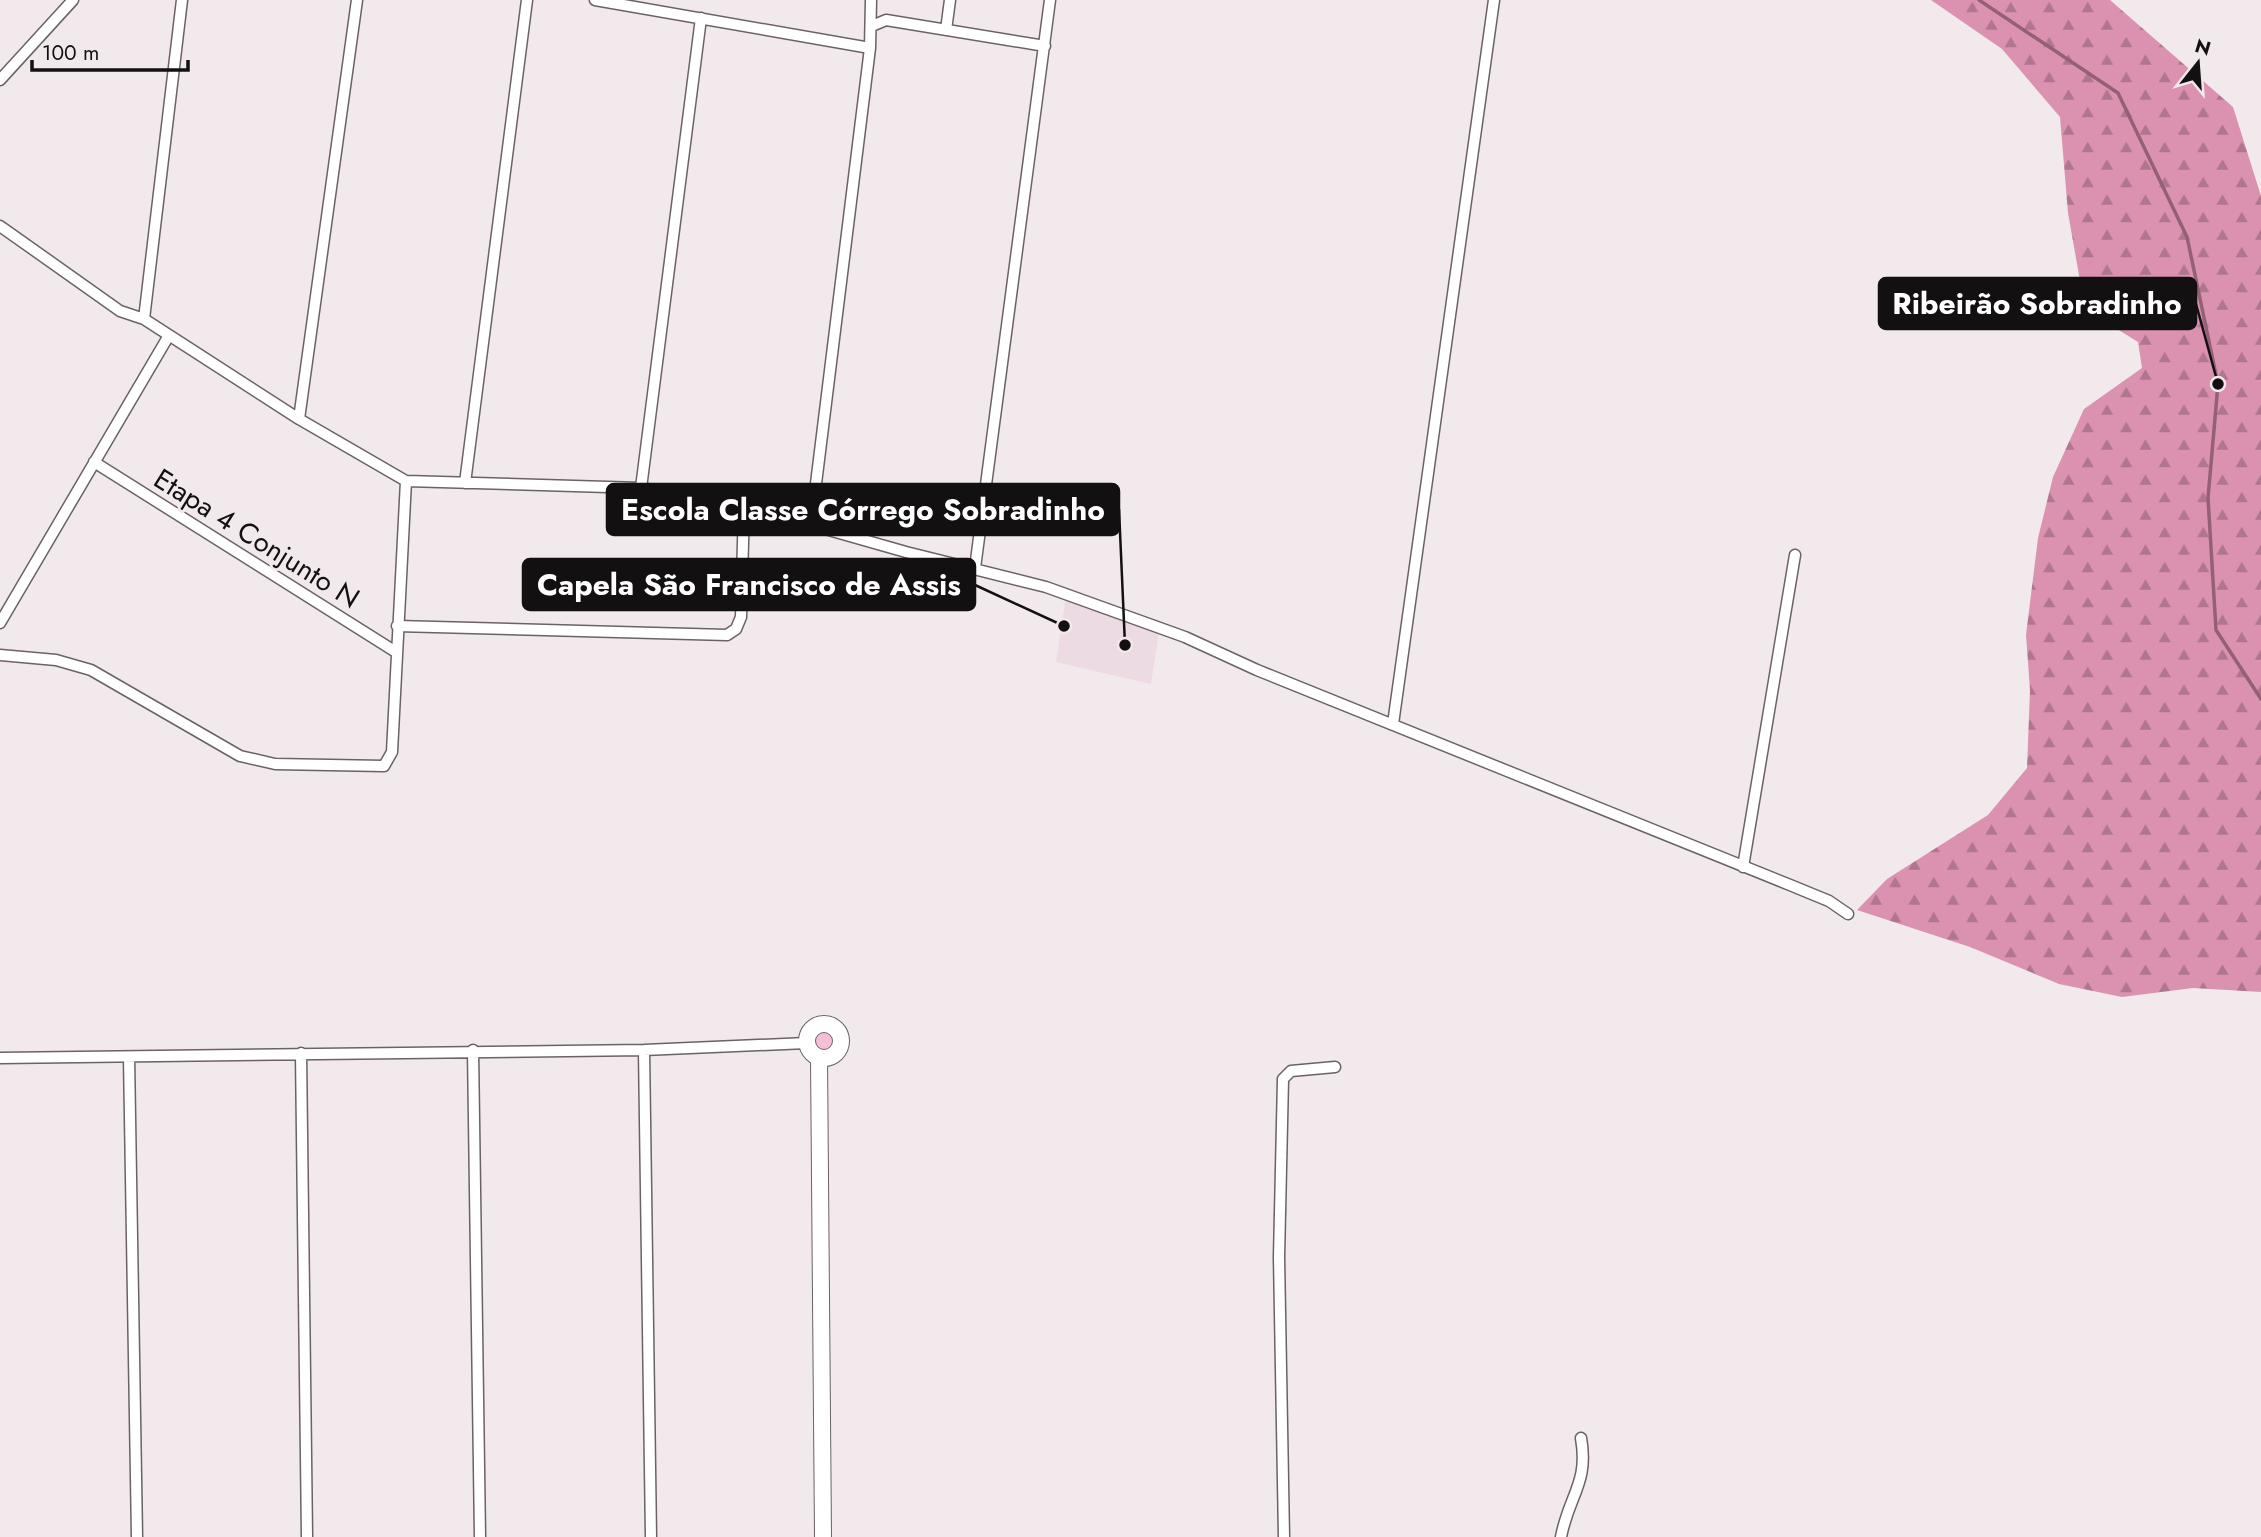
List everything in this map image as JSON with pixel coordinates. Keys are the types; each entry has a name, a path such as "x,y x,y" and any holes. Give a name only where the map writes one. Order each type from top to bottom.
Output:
{"street":[{"path":"0,80 73,0"},
{"path":"144,319 182,0"},
{"path":"299,419 357,0"},
{"path":"465,483 527,0"},
{"path":"595,0 870,48"},
{"path":"811,524 870,48 871,0"},
{"path":"946,30 950,0"},
{"path":"975,568 1051,0"},
{"path":"1393,724 1494,0"},
{"path":"640,488 701,18"},
{"path":"872,26 886,20 1045,46"},
{"path":"0,226 120,311 144,319 168,337 299,419 405,481 640,488 744,506 1088,600 1185,637 1257,670 1829,901 1848,914"},
{"path":"0,623 168,337"},
{"name":"Etapa 4 Conjunto N","path":"94,462 396,652"},
{"path":"0,655 56,660 91,670 240,756 275,764 378,767 387,763 391,756 405,481"},
{"path":"397,626 727,635 736,629 741,617 744,506"},
{"path":"1743,867 1795,555"},
{"path":"828,1024 838,1032 841,1045 838,1051 826,1058 819,1058 813,1054 807,1043 807,1037 815,1026 828,1024"},
{"path":"0,1058 643,1050 807,1043"},
{"path":"643,1050 651,1537"},
{"path":"473,1051 480,1537"},
{"path":"302,1053 307,1537"},
{"path":"130,1057 137,1537"},
{"path":"819,1058 822,1537"},
{"path":"1284,1537 1279,1257 1283,1079 1291,1071 1335,1067"},
{"path":"1561,1537 1567,1512 1584,1472 1581,1438"}],"shaded area":[{"path":"1066,597 1159,631 1151,684 1056,662"},
{"path":"824,1027 834,1031 838,1041 834,1051 824,1055 814,1051 810,1041 814,1031"}],"green space":[{"path":"1931,0 2110,0 2233,107 2261,196 2261,992 2193,988 2122,997 2059,984 1970,947 1857,910 1887,879 1988,815 2027,768 2030,690 2026,635 2038,538 2053,477 2084,409 2142,368 2138,342 2085,309 2068,213 2060,117 2002,49"}],"waterway":[{"path":"1979,0 2118,93 2187,237 2218,384 2208,498 2216,630 2261,699"}],"place":[{"name":"Ribeirão Sobradinho","path":"2218,384"},
{"name":"Capela São Francisco de Assis","path":"1064,626"},
{"name":"Escola Classe Córrego Sobradinho","path":"1125,645"}]}
